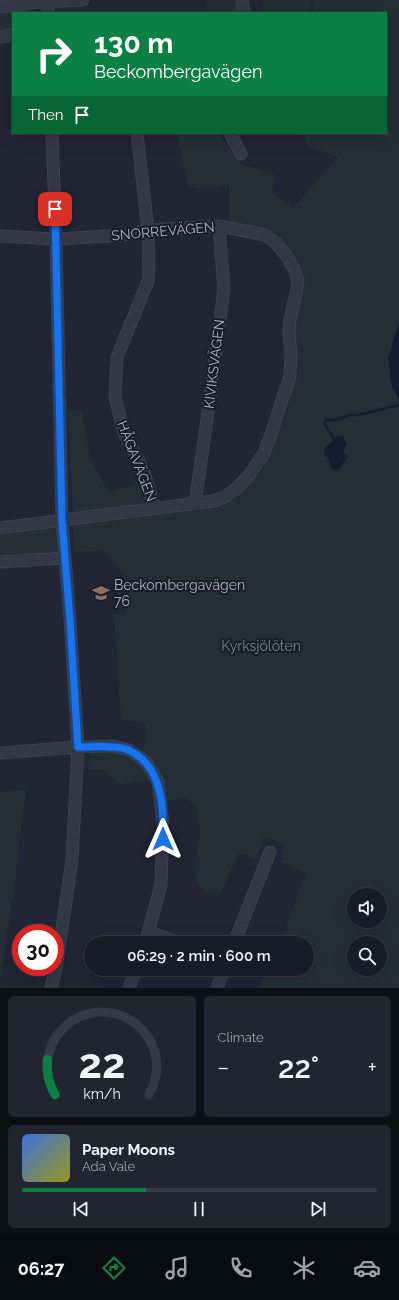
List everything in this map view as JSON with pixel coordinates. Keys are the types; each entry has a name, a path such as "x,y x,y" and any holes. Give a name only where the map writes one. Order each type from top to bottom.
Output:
{"street":[{"path":"0,7 47,5 83,0"},
{"path":"242,0 244,12"},
{"path":"0,37 12,35"},
{"path":"50,988 56,969 72,860 78,747 62,521 56,239 52,134"},
{"name":"HÅGAVÄGEN","path":"137,134 148,230 148,281 117,357 115,397 124,433 142,470 155,509"},
{"path":"231,134 241,154"},
{"name":"SNORREVÄGEN","path":"0,236 56,239 125,235 148,230 219,226 265,235 275,242 293,267 298,280 298,288 290,320 290,376 264,453 250,474 237,488 226,496 214,501 0,528"},
{"name":"KIVIKSVÄGEN","path":"195,503 224,289 219,226"},
{"path":"0,562 64,558"},
{"path":"0,752 113,746 129,750 146,762 158,782 163,823 161,885 148,936"},
{"path":"237,936 270,852"},
{"path":"149,932 160,936"},
{"path":"129,988 133,976"},
{"path":"217,988 221,976"}],"green space":[{"path":"206,0 238,0 241,12 208,12"},
{"path":"263,0 310,0 311,12 264,12"},
{"name":"Kyrksjölöten","path":"313,0 399,0 399,988 260,988 264,976 314,976 314,936 280,936 284,933 306,873 280,862 285,844 264,837 259,851 260,855 258,860 239,853 220,895 203,890 196,881 195,861 200,833 197,808 186,798 164,801 139,754 146,742 144,722 121,720 114,614 126,613 124,574 103,551 75,552 72,523 230,499 244,489 272,447 287,410 298,357 294,327 304,288 304,282 300,270 286,248 229,223 229,185 208,189 188,186 177,134 221,134 222,138 242,165 274,173 273,193 293,208 338,157 307,146 303,134 387,134 387,12 314,12"},
{"path":"28,9 27,12 12,12 12,30 0,31 0,13"},
{"path":"68,410 82,411 90,457 108,491 143,484 148,503 73,515"},
{"path":"58,526 60,554 0,559 0,532"},
{"path":"89,751 118,752 133,758 146,771 152,780 120,784 101,770 88,770"},
{"path":"26,789 15,881 0,984 0,792"}],"water":[{"path":"399,322 399,400 392,387 388,359"},
{"path":"337,436 343,436 347,444 343,452 348,456 339,470 334,471 328,458 324,454 325,448"}],"waterway":[{"path":"334,439 324,423 326,420 335,420 350,415 358,415 399,405"}],"place":[{"name":"Beckombergavägen 76","path":"101,593"}],"route":[{"path":"55,209 62,521 78,747 113,746 129,750 146,762 151,768 158,782 163,823 163,839"}]}
